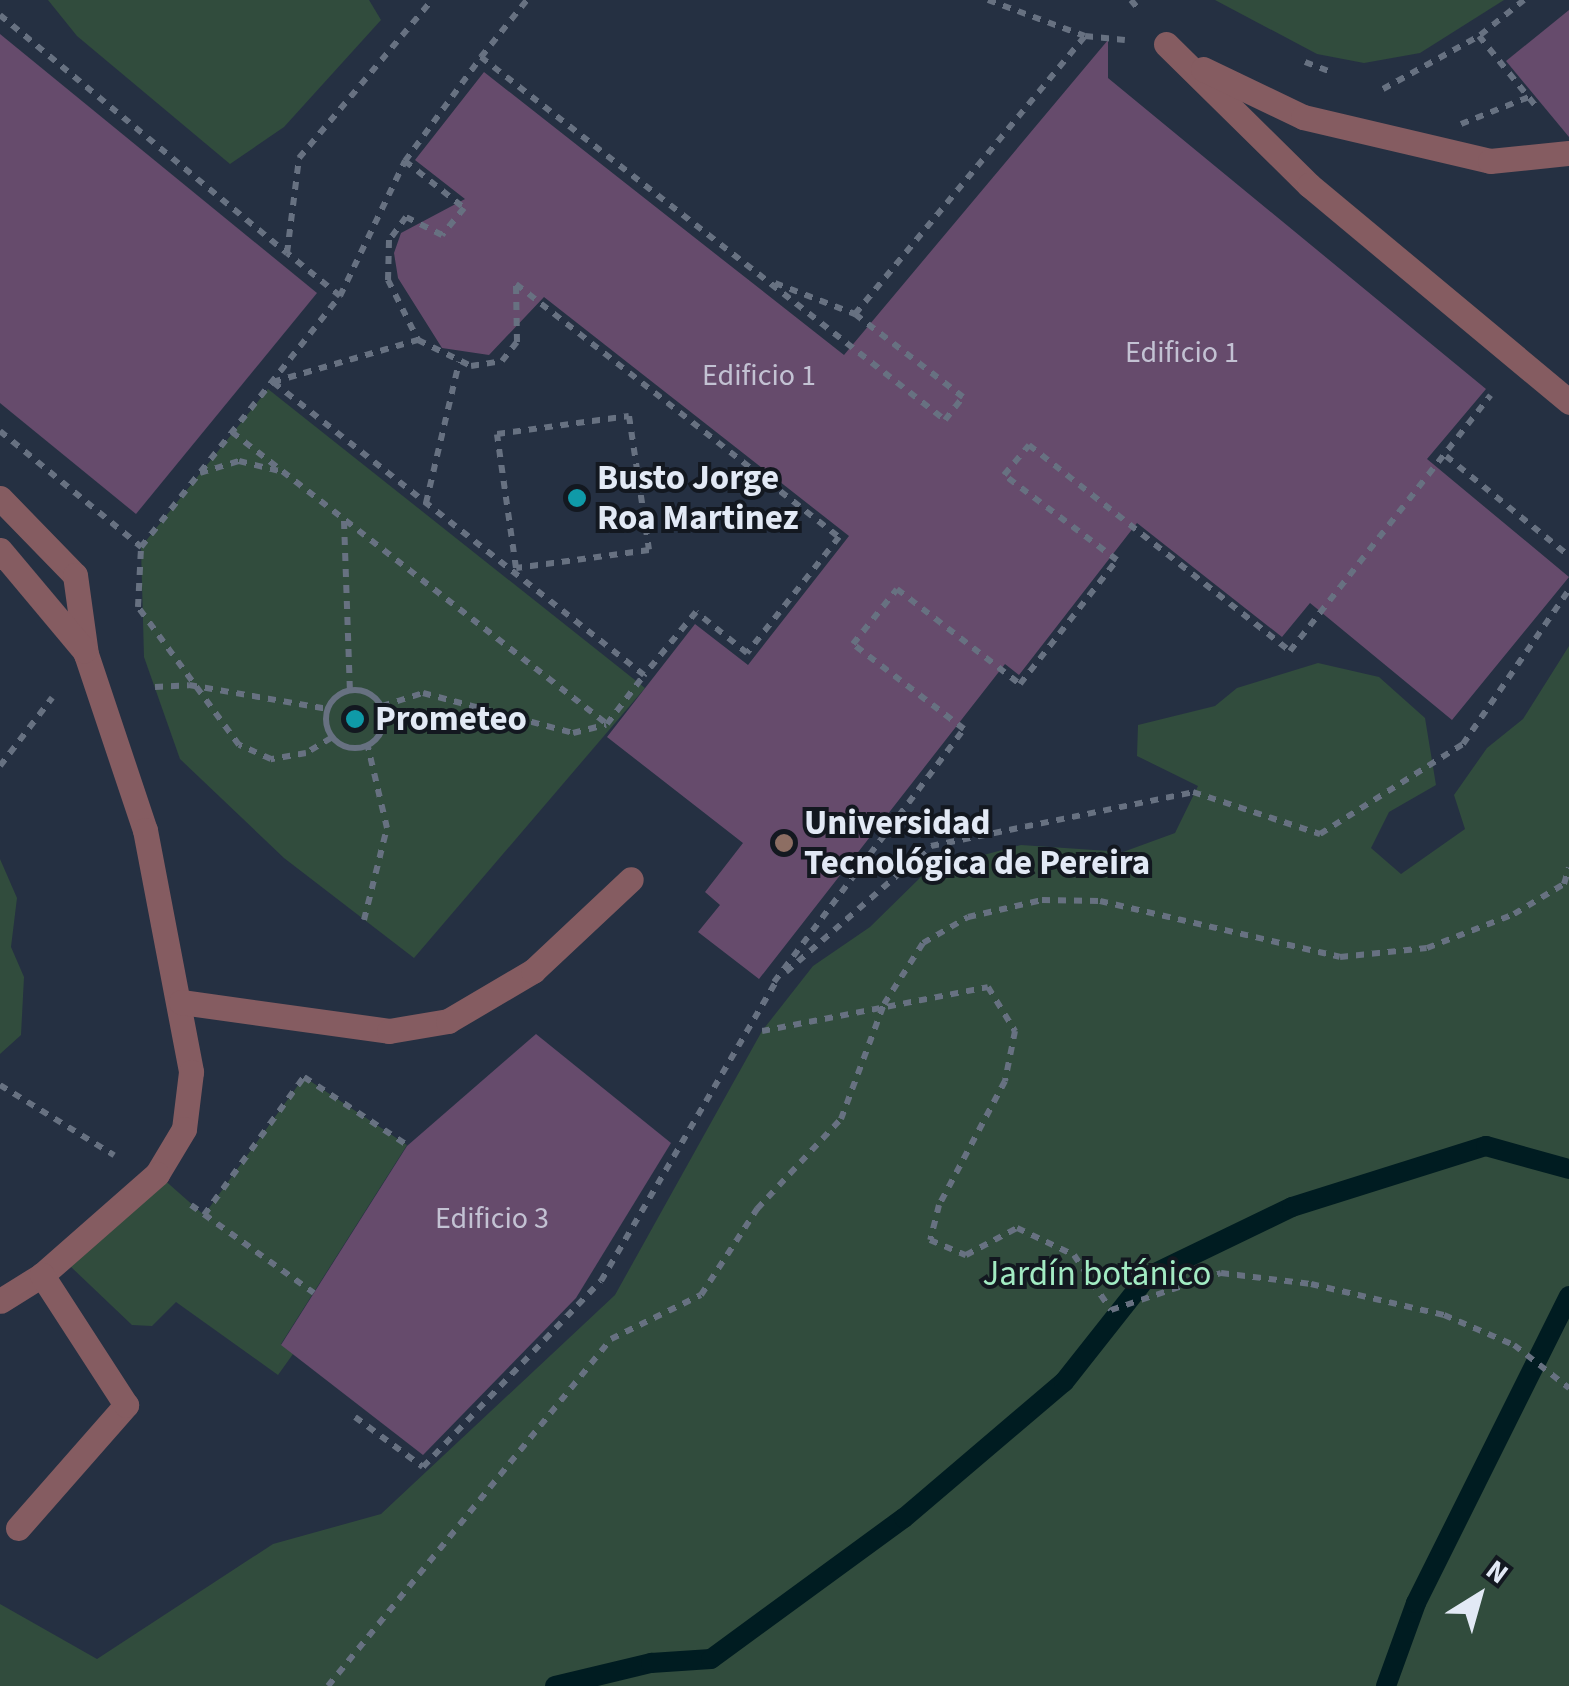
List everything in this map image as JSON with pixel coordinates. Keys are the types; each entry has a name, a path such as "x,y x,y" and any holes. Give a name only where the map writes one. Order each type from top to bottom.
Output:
{"street":[{"path":"1166,44 1221,81 1304,117 1490,160 1569,152"},
{"path":"1166,44 1310,185 1569,402"},
{"path":"0,498 75,576 86,654 145,830 181,1002 190,1107 156,1174 42,1275 0,1300"},
{"path":"0,550 86,654"},
{"path":"181,1002 388,1030 448,1021 533,971 631,879"},
{"path":"18,1528 126,1405 42,1275"}],"path":[{"path":"287,254 299,158 432,0"},
{"path":"368,747 331,738 306,753 271,759 239,745 188,685 138,607 141,547 340,296 405,160 528,0"},
{"path":"988,0 1085,36 1166,44"},
{"path":"1379,91 1478,36 1524,0"},
{"path":"0,14 340,296"},
{"path":"855,314 1085,36"},
{"path":"1478,36 1554,127"},
{"path":"482,58 945,420 964,397 855,314 770,281"},
{"path":"1461,124 1534,96"},
{"path":"350,690 382,706 423,693 573,733 607,724 696,612 746,653 839,537 516,284 518,342 502,361 459,362 418,340 388,280 389,240 406,217 442,235 464,208 405,160"},
{"path":"273,382 418,340"},
{"path":"355,1416 423,1467 601,1281 774,982 964,729 853,644 898,588 1020,684 1117,560 1004,475 1030,445 1290,651 1446,456 1517,360"},
{"path":"426,502 459,362"},
{"path":"273,382 644,675"},
{"path":"630,416 649,550 515,570 497,434 630,416"},
{"path":"0,431 141,547"},
{"path":"232,432 607,724"},
{"path":"1446,456 1569,556"},
{"path":"199,474 238,461 284,472"},
{"path":"344,519 350,690"},
{"path":"774,982 931,846 1192,792 1320,834 1463,744 1569,590"},
{"path":"155,687 188,685 328,709"},
{"path":"328,709 350,690"},
{"path":"0,766 55,694"},
{"path":"368,747 381,735 382,706"},
{"path":"328,709 331,738"},
{"path":"364,920 387,828 368,747"},
{"path":"328,1686 611,1339 700,1295 758,1209 841,1119 884,1004 923,944 968,917 1042,900 1100,901 1340,957 1427,948 1514,914 1564,884 1569,868"},
{"path":"762,1031 884,1004 988,988 1015,1032 1004,1081 939,1205 930,1240 966,1255 1017,1228 1074,1255 1112,1310 1222,1273 1311,1284 1444,1315 1514,1345 1569,1388"},
{"path":"204,1216 304,1077 407,1146"},
{"path":"0,1085 131,1166"},
{"path":"156,1174 204,1216 314,1293"}],"green space":[{"path":"48,0 369,0 381,20 284,127 230,164 77,36"},
{"path":"1215,0 1504,0 1420,53 1364,63 1317,54"},
{"path":"268,389 645,688 414,958 284,858 180,759 144,657 141,547"},
{"name":"Jardín botánico","path":"1569,646 1569,1686 0,1686 0,1604 97,1659 273,1544 381,1514 615,1295 762,1031 813,966 870,927 928,870 1021,845 1123,852 1175,833 1198,786 1137,756 1138,725 1215,706 1237,688 1318,663 1379,677 1425,718 1436,785 1389,812 1371,848 1401,874 1465,829 1454,795 1487,748 1523,719"},
{"path":"0,859 17,898 11,947 24,977 21,1035 0,1054"},
{"path":"304,1077 407,1145 281,1344 293,1354 278,1375 176,1302 152,1326 132,1325 70,1266 161,1177 204,1215"}],"building":[{"path":"1569,10 1569,137 1506,61"},
{"path":"0,34 317,293 136,514 0,403"},
{"path":"1108,40 1108,78 1486,389 1427,459 1569,577 1452,720 1310,603 1282,637 1137,523 1019,675 1005,664 759,979 698,932 720,905 705,892 743,843 607,737 695,624 748,665 849,536 544,297 489,355 442,348 398,278 394,253 401,233 465,199 415,160 484,72 844,355"},
{"path":"536,1034 671,1143 576,1298 423,1455 281,1345 407,1146"}],"waterway":[{"path":"555,1686 651,1663 711,1659 904,1518 1064,1382 1147,1277 1292,1207 1486,1146 1569,1169"},
{"path":"1386,1686 1416,1603 1569,1296"}],"place":[{"name":"Busto Jorge Roa Martinez","path":"577,498"},
{"name":"Prometeo","path":"355,719"},
{"name":"Universidad Tecnológica de Pereira","path":"784,843"}]}
